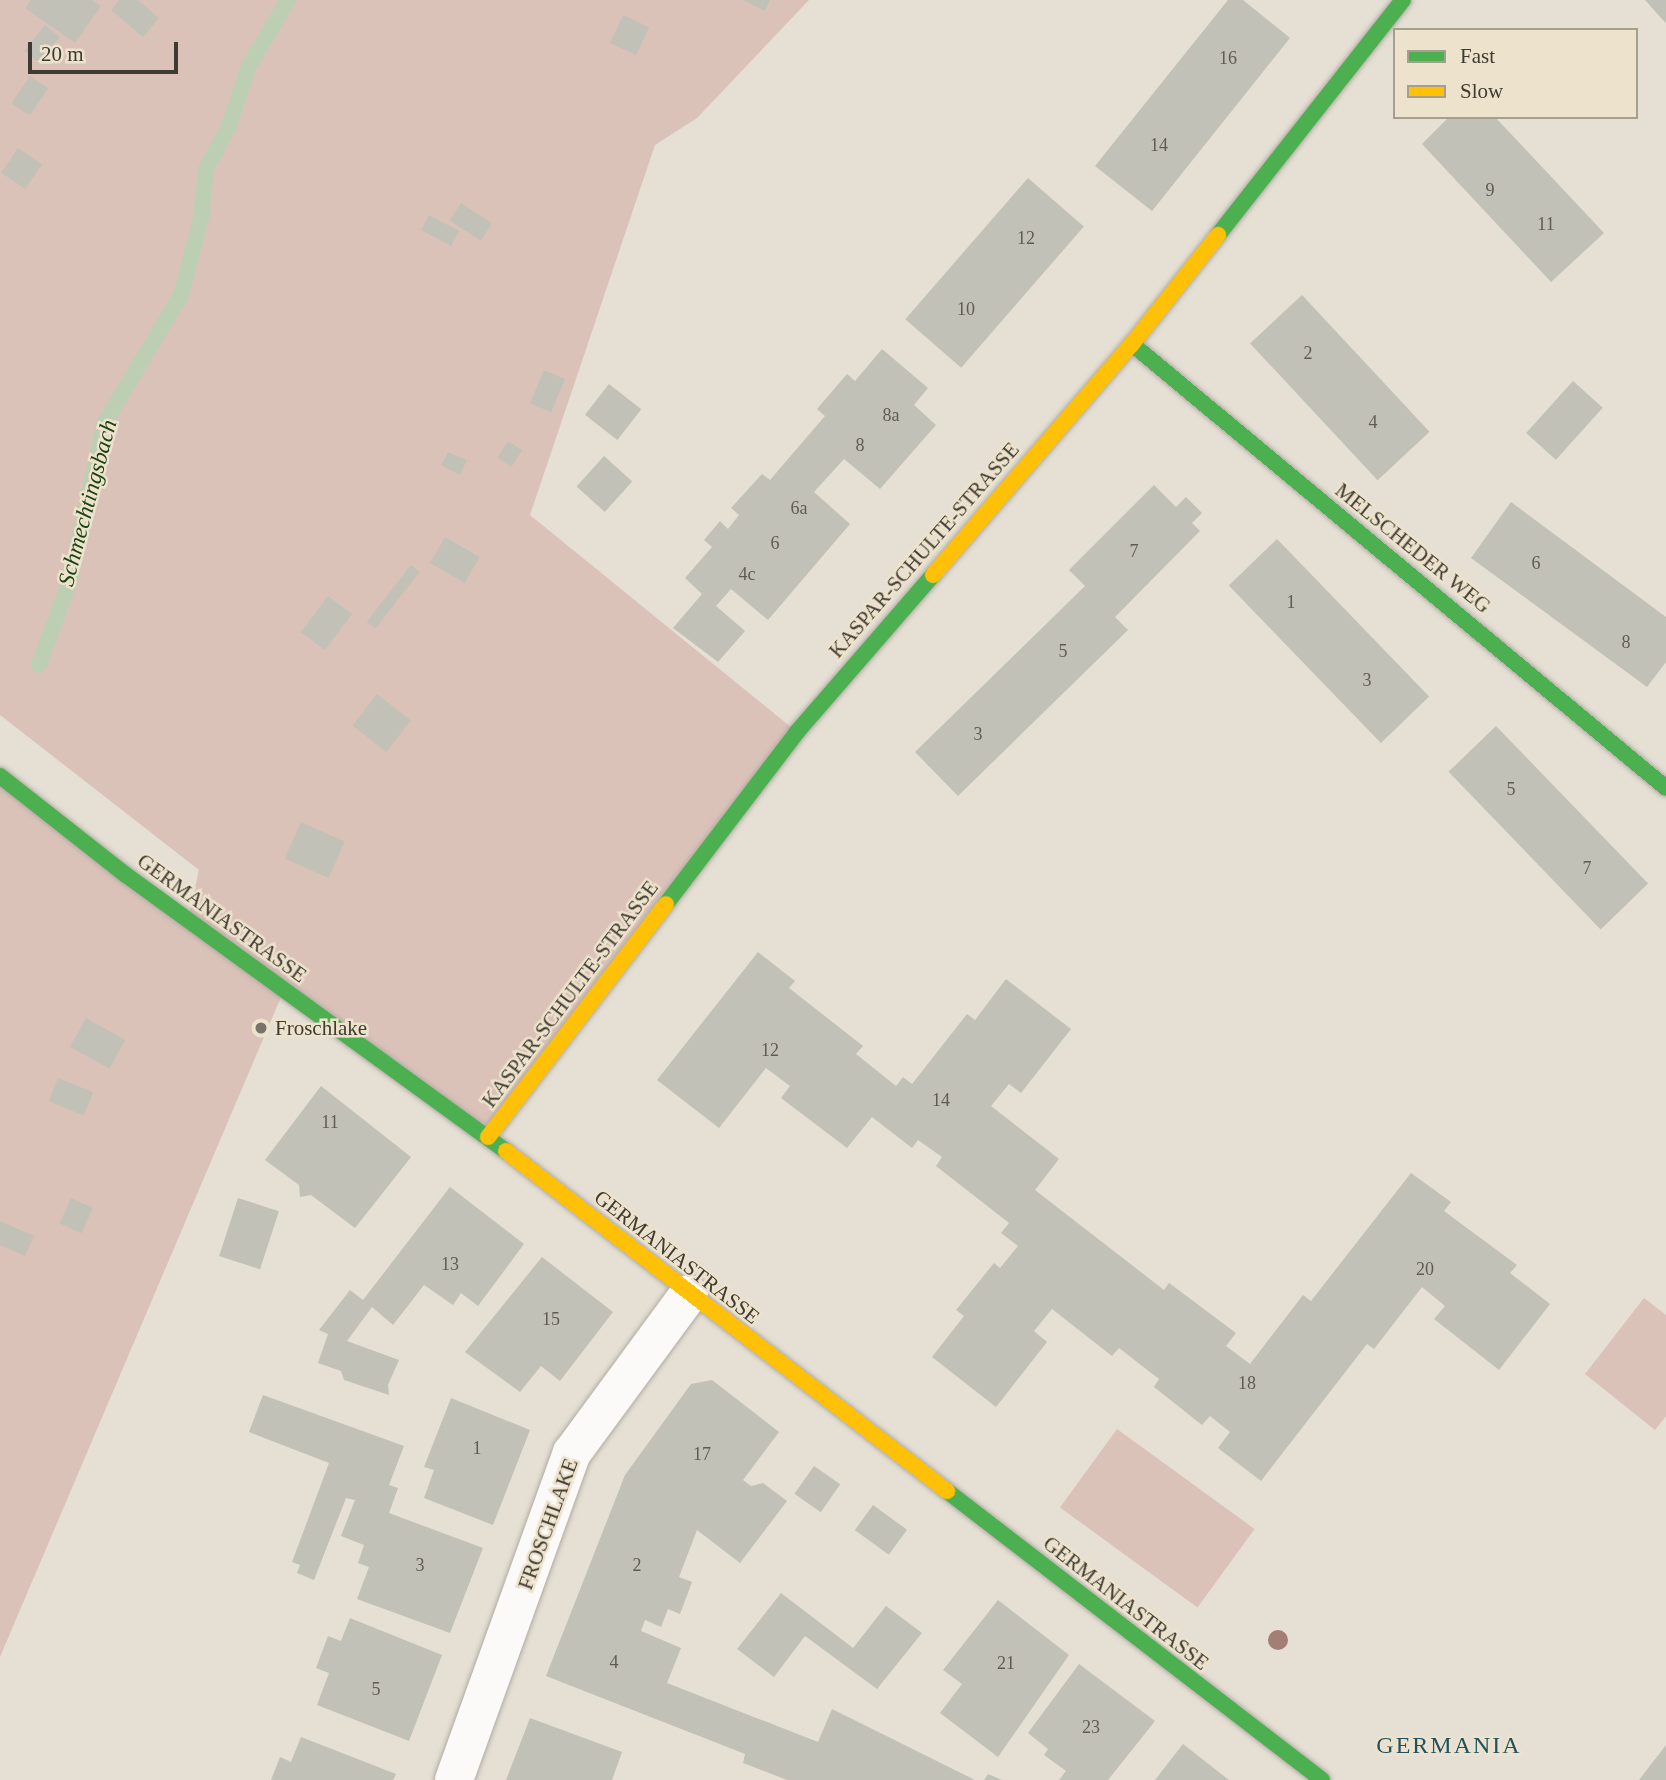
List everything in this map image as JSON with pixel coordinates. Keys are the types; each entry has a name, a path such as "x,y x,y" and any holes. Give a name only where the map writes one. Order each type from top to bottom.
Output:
{"street":[{"name":"KASPAR-SCHULTE-STRASSE","path":"488,1137 797,732 1132,344 1403,0"},
{"name":"MELSCHEDER WEG","path":"1132,344 1666,788"},
{"name":"GERMANIASTRASSE","path":"0,776 126,874 488,1137 1322,1780"},
{"name":"FROSCHLAKE","path":"454,1780 572,1453 689,1294"}],"shaded area":[{"path":"0,0 809,0 697,118 655,145 530,515 797,732 488,1137 284,990 0,1657 0,776 188,918 199,870 0,715"},
{"path":"1644,1298 1666,1315 1666,1416 1655,1430 1585,1374"},
{"path":"1117,1429 1255,1529 1198,1607 1060,1507"}],"building":[{"path":"31,0 92,0 101,6 75,43 25,8"},
{"path":"119,0 138,0 159,18 143,37 111,10"},
{"path":"743,0 770,0 765,11"},
{"path":"1228,0 1243,0 1290,38 1152,211 1095,166"},
{"path":"1645,0 1666,0 1666,23 1662,19"},
{"path":"623,15 649,27 636,55 610,43"},
{"path":"45,25 60,37 39,63 24,51"},
{"path":"30,76 48,88 30,116 12,103"},
{"path":"1447,119 1497,119 1604,233 1551,282 1422,144"},
{"path":"18,148 42,164 25,189 1,173"},
{"path":"1028,178 1084,227 961,368 905,319"},
{"path":"461,203 492,223 481,241 450,221"},
{"path":"429,215 459,231 451,246 421,230"},
{"path":"1302,295 1430,432 1378,480 1250,343"},
{"path":"882,349 928,388 914,405 936,425 880,489 844,459 814,492 850,524 768,620 731,589 716,606 745,631 718,662 673,628 702,594 685,578 712,547 704,540 720,521 728,529 739,515 731,508 762,474 770,480 825,416 817,409 847,374 855,381"},
{"path":"544,370 565,379 551,412 530,403"},
{"path":"1573,381 1603,408 1556,460 1526,433"},
{"path":"609,384 641,409 617,440 585,415"},
{"path":"508,441 522,450 511,467 497,458"},
{"path":"448,452 467,460 460,475 441,465"},
{"path":"604,456 632,481 605,512 577,486"},
{"path":"1154,485 1176,507 1186,497 1202,513 1192,523 1200,531 1115,617 1128,630 958,796 915,752 1085,586 1069,570"},
{"path":"1511,502 1666,617 1666,662 1647,687 1471,558"},
{"path":"445,537 480,557 465,583 430,563"},
{"path":"1277,539 1429,697 1381,743 1229,586"},
{"path":"411,565 420,572 375,629 367,622"},
{"path":"328,596 352,614 325,650 301,632"},
{"path":"377,694 411,720 386,752 352,726"},
{"path":"1496,726 1648,884 1601,929 1449,772"},
{"path":"301,822 345,842 329,878 285,859"},
{"path":"758,952 795,981 789,988 863,1046 856,1054 896,1086 903,1077 912,1084 967,1014 975,1020 1006,979 1071,1029 1021,1093 1009,1084 991,1106 1059,1159 1035,1190 1164,1290 1169,1283 1236,1333 1226,1346 1250,1364 1303,1295 1311,1301 1411,1173 1451,1202 1444,1211 1517,1265 1510,1273 1550,1304 1499,1370 1434,1319 1445,1306 1422,1287 1374,1349 1367,1344 1261,1481 1218,1448 1230,1432 1210,1416 1202,1425 1154,1387 1159,1379 1119,1348 1112,1356 1052,1309 1034,1331 1047,1342 996,1407 932,1357 964,1316 956,1310 994,1263 1000,1268 1018,1246 1001,1233 1009,1223 936,1166 942,1157 918,1140 912,1148 872,1117 847,1148 781,1098 790,1086 766,1068 719,1128 657,1080"},
{"path":"86,1018 125,1040 109,1069 70,1047"},
{"path":"58,1078 93,1092 84,1115 49,1101"},
{"path":"321,1086 411,1157 355,1228 311,1195 300,1197 299,1185 265,1160"},
{"path":"450,1187 524,1244 478,1306 461,1293 453,1305 424,1285 393,1325 372,1307 347,1341 399,1360 388,1385 389,1395 344,1380 341,1371 318,1363 328,1334 319,1330 350,1290 363,1300"},
{"path":"71,1198 93,1208 82,1233 60,1224"},
{"path":"238,1198 279,1211 260,1269 219,1256"},
{"path":"0,1221 34,1236 25,1256 0,1245"},
{"path":"542,1257 613,1312 560,1381 541,1366 520,1392 465,1352"},
{"path":"712,1380 779,1432 743,1480 751,1486 763,1483 787,1501 740,1563 697,1530 679,1577 692,1582 680,1614 668,1609 661,1627 645,1620 641,1631 681,1648 667,1683 818,1742 832,1709 975,1780 787,1780 743,1763 745,1754 546,1676 625,1475 691,1384"},
{"path":"263,1395 404,1446 389,1485 398,1488 389,1513 483,1548 450,1633 357,1599 369,1567 358,1563 364,1545 341,1536 355,1500 346,1498 314,1580 297,1573 300,1565 292,1562 329,1463 249,1432"},
{"path":"451,1398 530,1430 493,1525 424,1498 434,1470 424,1467"},
{"path":"814,1466 840,1484 821,1512 794,1494"},
{"path":"873,1505 907,1530 889,1555 855,1530"},
{"path":"781,1593 853,1648 886,1606 922,1633 877,1689 805,1636 774,1677 737,1649"},
{"path":"998,1600 1069,1655 998,1757 940,1713 962,1684 943,1670"},
{"path":"350,1618 442,1655 409,1741 317,1705 329,1673 316,1668 328,1636 341,1641"},
{"path":"1079,1664 1155,1721 1108,1780 1059,1780 1066,1771 1044,1755 1048,1749 1028,1733"},
{"path":"530,1718 622,1752 612,1780 506,1780"},
{"path":"301,1737 396,1774 393,1780 271,1780 280,1757 291,1762"},
{"path":"1183,1744 1229,1780 1155,1780"},
{"path":"1666,1745 1666,1780 1639,1780"},
{"path":"988,1774 1002,1780 984,1780"}],"waterway":[{"name":"Schmechtingsbach","path":"39,665 71,577 104,424 181,295 201,218 206,169 228,128 249,66 288,0"}],"traffic: fast":[{"path":"1218,235 1403,0"},
{"path":"1132,344 1666,788"},
{"path":"666,904 797,732 933,575"},
{"path":"0,776 126,875 506,1151"},
{"path":"947,1491 1322,1780"}],"traffic: slow":[{"path":"933,575 1132,344 1218,235"},
{"path":"488,1137 666,904"},
{"path":"506,1151 947,1491"}],"place":[{"name":"Froschlake","path":"261,1028"}],"district":[{"name":"GERMANIA","path":"1449,1746"}]}
